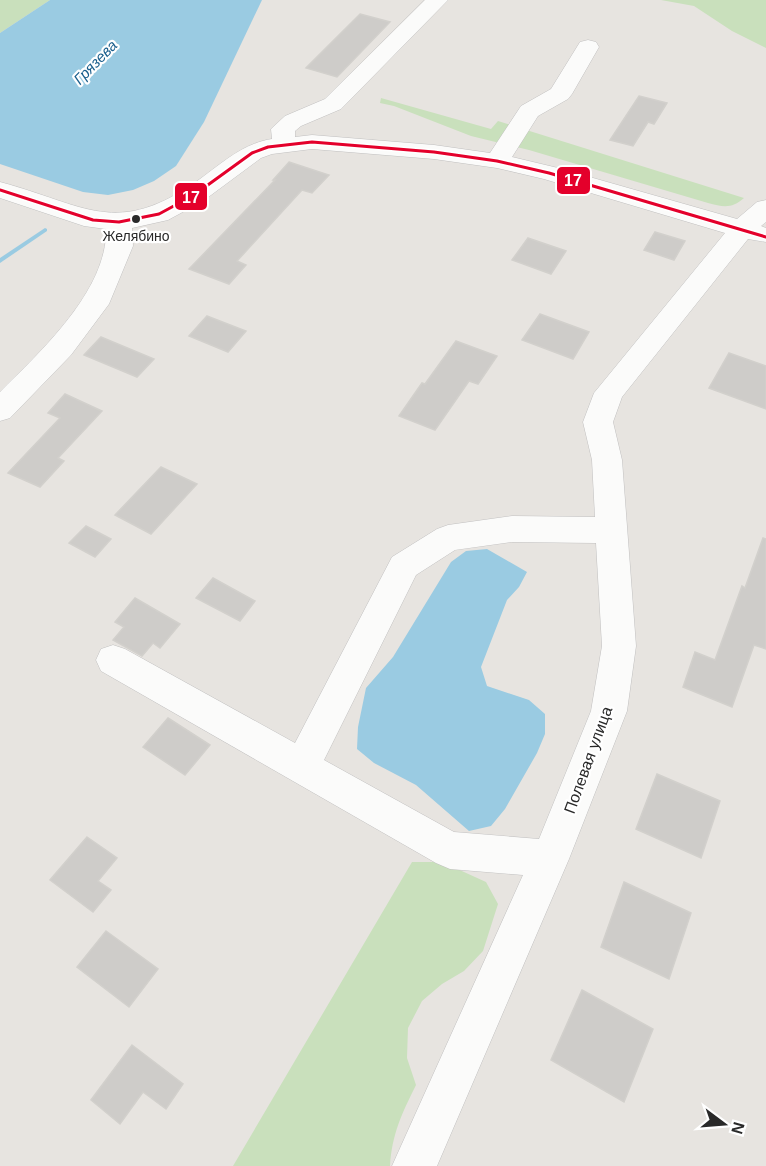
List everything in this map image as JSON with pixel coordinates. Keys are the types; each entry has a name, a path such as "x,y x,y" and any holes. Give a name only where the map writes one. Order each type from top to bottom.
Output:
{"street":[{"path":"284,144 284,129 292,121 333,104 437,0"},
{"path":"497,161 529,111 560,94 588,47"},
{"path":"308,115 357,127 374,146"},
{"path":"0,190 93,220 119,222 159,214 194,195 252,153 284,144 312,142 374,146 497,161 760,225"},
{"path":"0,410 61,348 99,297 120,246 119,222"},
{"name":"Полевая улица","path":"414,1166 550,859 609,711 619,646 607,460 598,422 609,393 760,225"},
{"path":"302,767 404,566 448,538 513,528 612,530"},
{"path":"113,660 450,850 550,859"}],"green space":[{"path":"0,0 50,0 0,33"},
{"path":"661,0 766,0 766,48 732,31 694,6"},
{"path":"381,98 491,129 498,121 744,198 727,206 708,203 529,150 471,136 394,106 380,103"},
{"path":"412,862 442,862 486,882 498,904 483,951 464,971 442,984 422,1001 408,1028 407,1058 416,1085 398,1124 390,1166 233,1166"}],"water":[{"path":"50,0 262,0 204,122 176,166 154,181 133,190 108,195 83,192 0,164 0,33"},
{"path":"487,549 527,572 519,587 507,600 481,667 487,686 529,700 545,714 545,734 537,753 505,809 491,826 469,831 416,785 374,763 357,749 358,727 366,688 393,657 451,562 466,551"}],"building":[{"path":"360,14 390,22 337,77 306,68"},
{"path":"639,96 667,103 654,124 648,122 633,146 610,140"},
{"path":"289,162 329,175 312,193 302,190 237,261 246,265 229,284 189,269 275,180 273,180"},
{"path":"655,232 685,241 674,260 644,250"},
{"path":"528,238 566,251 551,274 512,260"},
{"path":"540,314 589,332 573,359 522,340"},
{"path":"207,316 246,331 228,352 189,336"},
{"path":"101,337 154,359 137,377 84,355"},
{"path":"456,341 497,356 478,384 469,381 435,430 399,416 422,383 425,384"},
{"path":"729,353 766,366 766,409 709,388"},
{"path":"65,394 102,411 58,458 64,461 40,487 8,473 60,418 48,413"},
{"path":"161,467 197,484 151,534 115,515"},
{"path":"86,526 111,539 95,557 69,543"},
{"path":"763,538 766,539 766,649 754,645 732,707 683,687 695,652 715,660 742,586 745,588"},
{"path":"213,578 255,601 240,621 196,598"},
{"path":"135,598 180,624 160,648 153,643 142,656 113,640 124,627 115,622"},
{"path":"168,718 210,745 185,775 143,747"},
{"path":"657,774 720,801 701,858 636,829"},
{"path":"87,837 117,858 98,881 111,890 93,912 50,880"},
{"path":"624,882 691,913 669,979 601,947"},
{"path":"106,931 158,969 129,1007 77,967"},
{"path":"582,990 653,1029 624,1102 551,1060"},
{"path":"132,1045 183,1084 166,1109 143,1092 120,1124 91,1100"}],"waterway":[{"name":"Грязева","path":"0,261 45,230"}],"transit line":[{"name":"17","path":"0,190 93,220 119,222 159,214 194,195 252,153 268,147 312,142 434,152 497,161 549,173 766,237"}],"place":[{"name":"Желябино","path":"136,219"}]}
